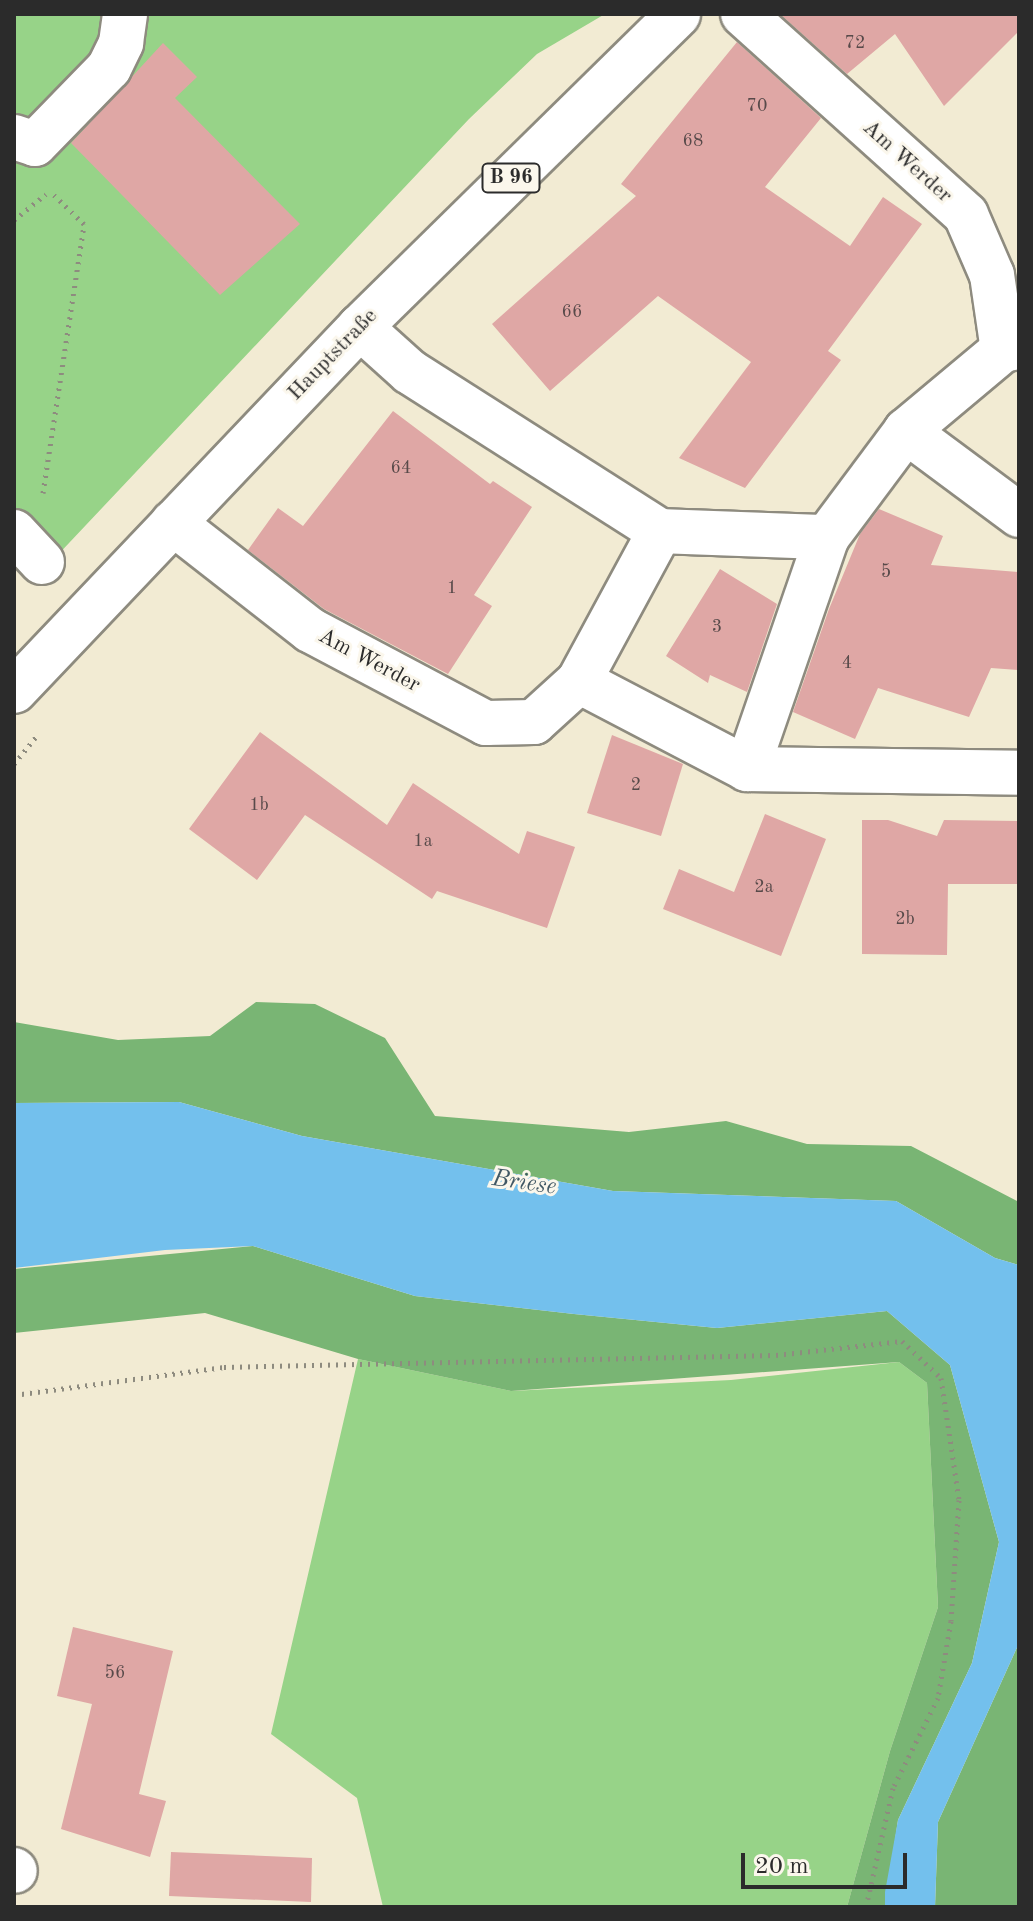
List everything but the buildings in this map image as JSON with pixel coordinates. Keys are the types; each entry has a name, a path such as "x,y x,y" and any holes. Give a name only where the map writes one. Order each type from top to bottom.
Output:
{"street":[{"path":"25,140 109,68 121,43 125,14"},
{"name":"Am Werder","path":"743,14 966,215 992,275 1011,349 906,431 827,537 747,769"},
{"name":"Hauptstraße","path":"14,691 360,327 662,19"},
{"path":"360,327 410,372 660,531 827,537"},
{"path":"906,431 1019,515"},
{"name":"Am Werder","path":"173,523 310,630 486,723 534,722 579,681 660,531"},
{"path":"579,681 747,769 1019,773"}],"path":[{"path":"25,140 25,168 84,224 30,549"},
{"path":"14,220 50,191"},
{"path":"14,1395 224,1367 776,1355 902,1341 941,1378 959,1500 951,1621 938,1698 893,1788 866,1907"}],"green space":[{"path":"14,14 605,14 537,54 469,119 36,578 14,558"},
{"path":"256,1002 315,1004 385,1038 435,1116 629,1132 726,1121 807,1144 911,1146 1019,1202 1019,1265 995,1258 896,1201 613,1191 302,1136 179,1102 14,1103 14,1022 118,1040 210,1036"},
{"path":"253,1246 415,1296 574,1314 717,1328 887,1311 950,1365 999,1542 972,1663 898,1820 885,1907 847,1907 890,1751 938,1607 927,1383 899,1362 511,1391 358,1359 205,1313 14,1333 14,1269"},
{"path":"358,1359 511,1391 731,1380 899,1362 927,1383 938,1607 890,1751 847,1907 383,1907 357,1798 271,1734"},
{"path":"1019,1643 1019,1907 935,1907 938,1822"}],"water":[{"name":"Briese","path":"179,1102 302,1136 613,1191 896,1201 995,1258 1019,1265 1019,1643 938,1822 935,1907 885,1907 885,1892 898,1820 972,1663 999,1542 950,1365 887,1311 717,1328 574,1314 415,1296 253,1246 165,1250 14,1268 14,1103"}]}
